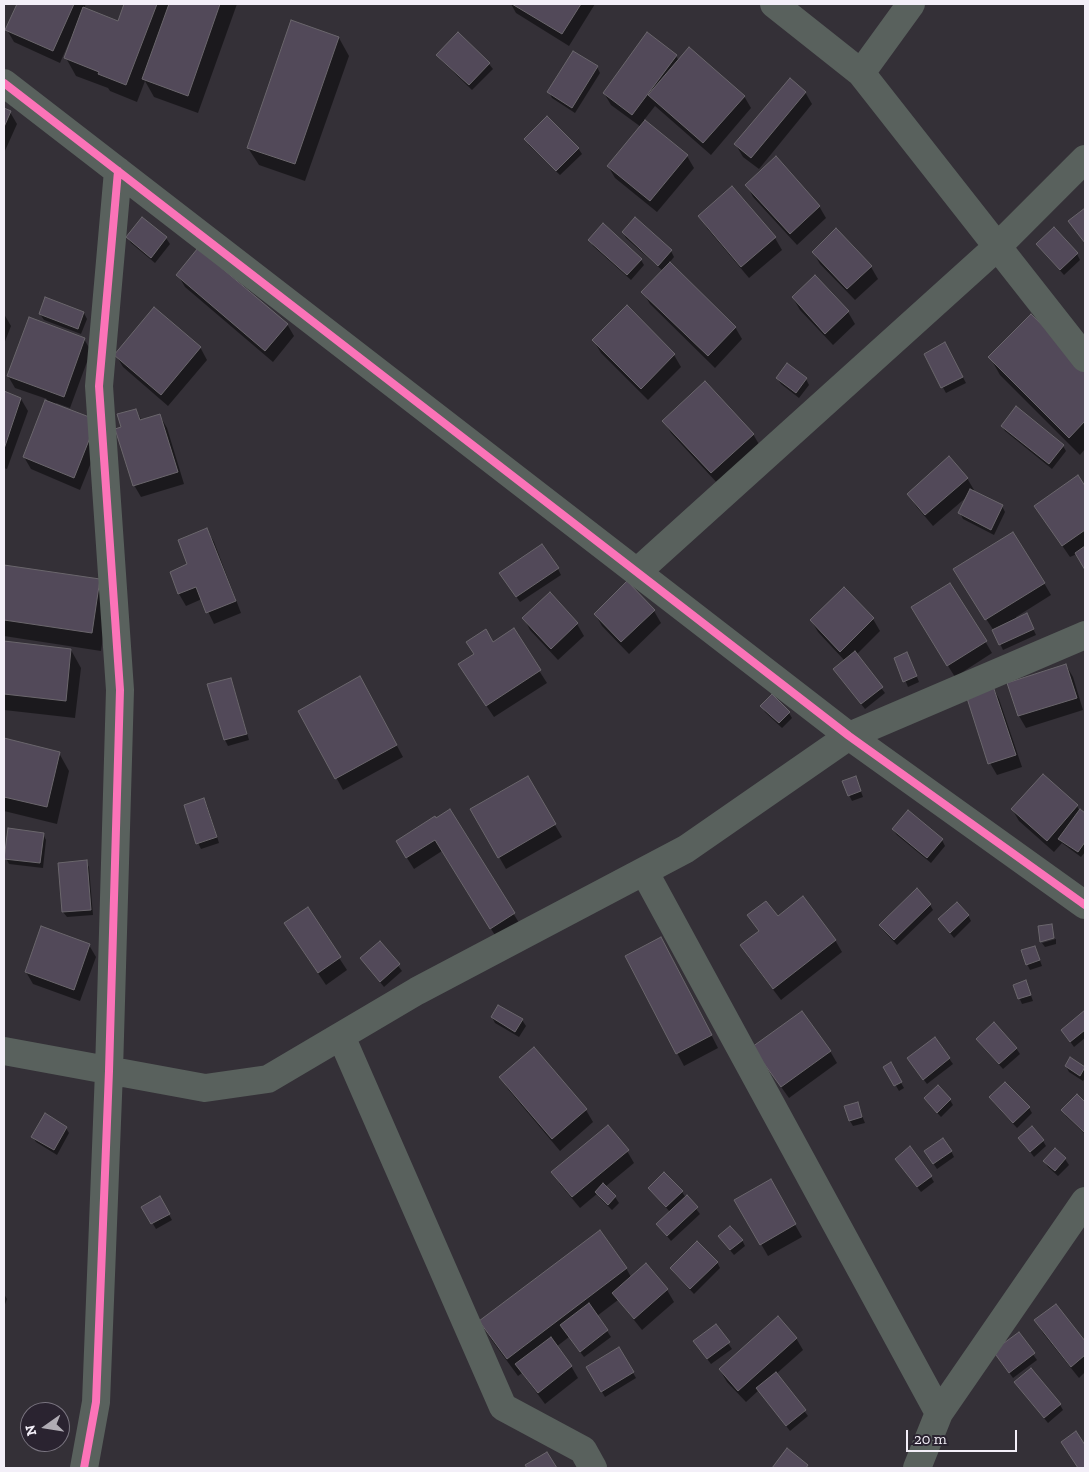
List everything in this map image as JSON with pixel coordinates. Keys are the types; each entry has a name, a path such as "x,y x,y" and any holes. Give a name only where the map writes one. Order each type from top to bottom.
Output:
{"street":[{"path":"774,4 860,73 1085,358"},
{"path":"860,73 911,4"},
{"path":"4,83 849,736 1085,905"},
{"path":"637,572 997,247 1085,159"},
{"path":"84,1468 96,1402 110,1071 120,690 99,386 118,171"},
{"path":"4,1051 205,1088 268,1079 417,990 686,849 849,736 1085,635"},
{"path":"644,871 939,1413"},
{"path":"340,1036 503,1407 583,1450 593,1468"},
{"path":"917,1468 939,1413 1085,1201"}],"building":[{"path":"17,4 74,4 53,51 5,30"},
{"path":"124,4 157,4 126,85 64,58 83,7 118,21"},
{"path":"169,4 220,4 188,96 142,79"},
{"path":"512,4 581,4 562,34"},
{"path":"291,20 339,37 295,164 247,148"},
{"path":"458,32 490,63 469,85 436,55"},
{"path":"647,32 677,55 632,115 603,93"},
{"path":"689,47 745,96 703,143 648,95"},
{"path":"573,51 598,66 572,108 547,92"},
{"path":"790,78 806,92 751,158 734,144"},
{"path":"4,108 11,111 4,127"},
{"path":"547,116 579,148 556,171 524,139"},
{"path":"645,120 688,155 650,201 607,166"},
{"path":"776,156 820,206 790,234 745,185"},
{"path":"732,186 776,237 741,267 698,216"},
{"path":"1085,208 1085,243 1068,221"},
{"path":"142,217 167,237 151,258 126,237"},
{"path":"635,217 672,250 658,266 622,232"},
{"path":"603,223 642,259 627,275 588,240"},
{"path":"1054,227 1078,253 1060,270 1036,244"},
{"path":"836,228 872,266 847,289 812,252"},
{"path":"198,248 288,324 265,351 176,275"},
{"path":"670,262 736,327 708,356 641,292"},
{"path":"815,275 849,311 825,334 792,297"},
{"path":"45,297 84,312 78,329 39,314"},
{"path":"627,305 675,354 641,389 592,340"},
{"path":"154,307 201,347 161,395 114,355"},
{"path":"1031,314 1085,369 1085,421 1069,438 988,357"},
{"path":"29,317 85,338 64,397 7,376"},
{"path":"945,342 963,377 941,388 924,354"},
{"path":"787,363 807,378 796,393 776,378"},
{"path":"705,381 754,434 711,473 662,421"},
{"path":"4,391 21,398 4,449"},
{"path":"45,400 97,420 74,478 23,457"},
{"path":"1016,406 1064,445 1049,464 1001,426"},
{"path":"136,409 140,420 160,414 178,472 133,486 115,429 121,427 117,414"},
{"path":"949,456 968,478 925,515 907,494"},
{"path":"1078,475 1085,486 1085,530 1062,546 1034,506"},
{"path":"970,489 1003,505 991,530 958,513"},
{"path":"207,528 236,601 206,613 196,587 178,594 170,572 187,564 178,540"},
{"path":"1013,532 1045,583 985,620 953,569"},
{"path":"542,544 559,568 516,597 499,573"},
{"path":"1085,546 1085,570 1075,553"},
{"path":"4,565 100,579 92,633 4,620"},
{"path":"627,581 655,610 621,642 594,614"},
{"path":"950,583 987,641 947,666 911,607"},
{"path":"844,587 874,618 840,652 810,620"},
{"path":"550,592 578,623 551,649 522,618"},
{"path":"1027,613 1034,629 999,645 992,630"},
{"path":"514,628 541,670 486,706 458,664 474,654 466,642 486,629 493,642"},
{"path":"4,641 71,649 66,701 4,694"},
{"path":"855,651 883,687 861,704 833,669"},
{"path":"907,652 917,676 903,682 894,658"},
{"path":"1066,664 1077,698 1018,716 1007,683"},
{"path":"360,676 397,745 335,779 298,711"},
{"path":"231,678 247,734 224,740 207,684"},
{"path":"993,686 1016,755 988,764 966,695"},
{"path":"772,694 790,712 779,723 760,706"},
{"path":"4,738 60,752 47,807 4,797"},
{"path":"1043,774 1078,805 1047,841 1011,809"},
{"path":"528,776 556,824 498,858 470,809"},
{"path":"856,776 861,791 848,796 842,781"},
{"path":"204,798 217,837 196,844 184,805"},
{"path":"450,809 515,913 490,929 435,840 406,858 396,841 435,816 436,818"},
{"path":"1080,809 1085,813 1085,842 1078,852 1058,839"},
{"path":"908,810 943,839 927,858 892,829"},
{"path":"8,828 44,833 40,863 4,859"},
{"path":"87,860 91,910 62,912 58,863"},
{"path":"917,888 931,904 894,940 879,925"},
{"path":"803,896 836,940 773,989 740,945 759,931 747,915 766,901 778,916"},
{"path":"957,902 969,915 950,933 938,919"},
{"path":"308,907 341,957 318,973 284,923"},
{"path":"1052,924 1054,938 1040,942 1038,926"},
{"path":"41,926 90,944 74,990 25,972"},
{"path":"661,937 712,1035 676,1054 625,956"},
{"path":"380,941 400,964 380,982 360,958"},
{"path":"1035,946 1040,960 1026,965 1021,950"},
{"path":"1026,980 1031,995 1018,999 1013,985"},
{"path":"498,1005 523,1019 515,1032 491,1017"},
{"path":"1085,1010 1085,1030 1070,1042 1061,1030"},
{"path":"802,1011 831,1051 781,1087 752,1047"},
{"path":"994,1022 1017,1048 999,1064 976,1039"},
{"path":"935,1037 950,1058 923,1080 907,1058"},
{"path":"534,1047 587,1109 552,1139 499,1077"},
{"path":"1070,1057 1085,1067 1080,1076 1065,1066"},
{"path":"891,1062 902,1082 894,1086 883,1067"},
{"path":"1005,1082 1030,1107 1013,1123 989,1097"},
{"path":"938,1085 951,1099 937,1113 924,1098"},
{"path":"1077,1094 1085,1102 1085,1133 1061,1110"},
{"path":"858,1102 862,1117 849,1121 844,1106"},
{"path":"45,1113 67,1127 54,1150 31,1137"},
{"path":"608,1125 629,1150 572,1197 551,1172"},
{"path":"1032,1126 1044,1140 1030,1152 1018,1138"},
{"path":"943,1138 952,1151 933,1164 924,1151"},
{"path":"910,1146 932,1176 917,1187 895,1159"},
{"path":"1055,1148 1066,1158 1055,1171 1043,1161"},
{"path":"664,1172 683,1191 666,1207 648,1188"},
{"path":"771,1179 796,1224 760,1245 734,1200"},
{"path":"603,1183 616,1196 608,1205 595,1192"},
{"path":"687,1195 698,1207 667,1236 656,1224"},
{"path":"160,1196 170,1214 151,1224 141,1207"},
{"path":"730,1226 743,1240 730,1250 718,1236"},
{"path":"600,1230 627,1268 507,1359 479,1321"},
{"path":"697,1241 718,1262 690,1289 670,1268"},
{"path":"646,1263 668,1289 634,1319 612,1293"},
{"path":"589,1303 608,1330 580,1352 560,1325"},
{"path":"1056,1304 1085,1341 1085,1355 1071,1367 1034,1320"},
{"path":"778,1316 797,1338 738,1391 719,1369"},
{"path":"716,1324 730,1342 707,1359 693,1341"},
{"path":"1019,1332 1035,1353 1009,1373 993,1351"},
{"path":"551,1337 572,1366 538,1393 515,1364"},
{"path":"619,1347 634,1372 601,1392 586,1367"},
{"path":"1031,1368 1061,1404 1044,1418 1014,1382"},
{"path":"776,1372 806,1410 786,1426 756,1388"},
{"path":"1076,1431 1085,1445 1085,1468 1078,1468 1061,1442"},
{"path":"787,1448 808,1465 806,1468 772,1468"},
{"path":"547,1452 557,1468 527,1468 525,1465"}],"cycle path":[{"path":"4,83 849,736 1085,905"},
{"path":"84,1468 96,1402 109,1071 120,690 99,386 118,171"}]}
